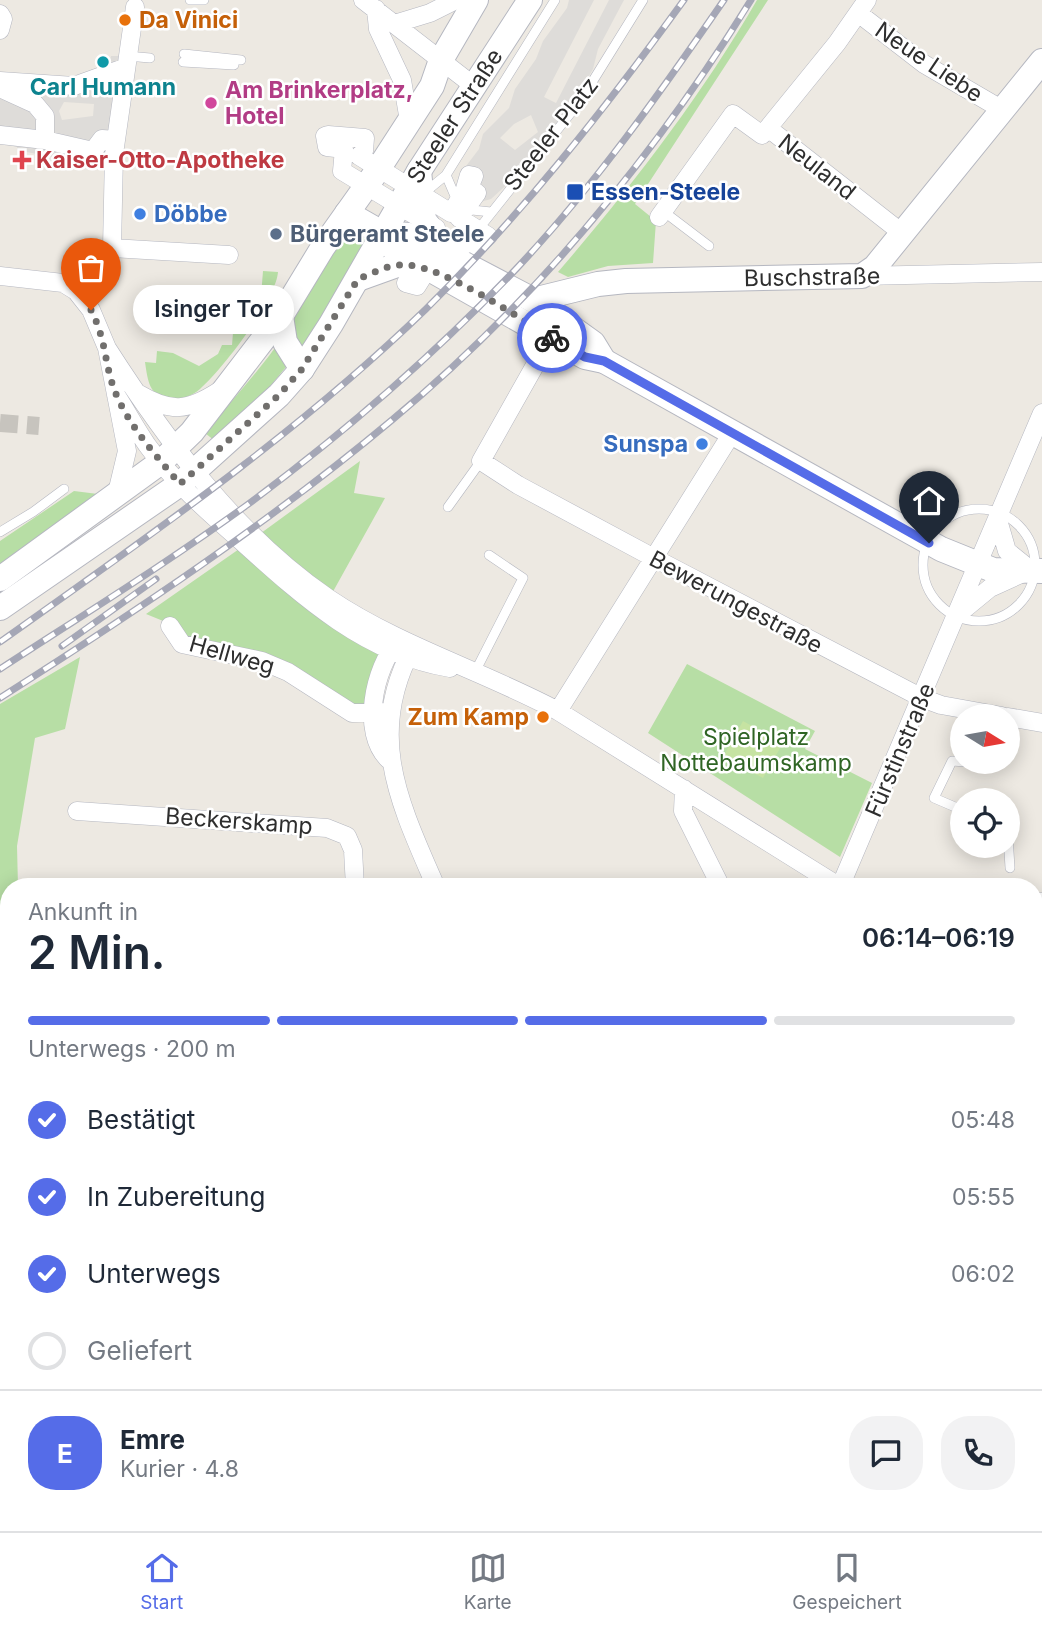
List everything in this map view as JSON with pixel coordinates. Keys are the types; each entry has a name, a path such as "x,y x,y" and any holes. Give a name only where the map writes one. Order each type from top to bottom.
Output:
{"main road":[{"name":"Steeler Straße","path":"0,579 116,497 169,455 228,385 281,316 432,86 446,64 476,0"},
{"path":"446,64 493,0"},
{"name":"Steeler Straße","path":"0,608 188,477 279,395 302,369 358,279 382,233 411,197 419,171 484,93 530,0"},
{"path":"862,276 874,267 1042,61"},
{"path":"411,197 424,220 443,268"},
{"path":"347,213 382,233 394,249 533,300 556,329 585,357 604,361 929,543 978,566 1033,572"},
{"path":"358,279 397,265 443,268 556,329"},
{"name":"Buschstraße","path":"533,300 583,290 598,284 626,281 862,276"},
{"path":"556,329 583,290"},
{"path":"281,316 285,342 302,369"}],"street":[{"path":"394,24 430,13 456,0"},
{"path":"370,5 484,93"},
{"path":"370,5 402,80 409,121"},
{"path":"76,291 88,273 112,248 116,140 135,7"},
{"path":"768,128 863,7"},
{"name":"Neue Liebe","path":"863,7 925,64 1001,109"},
{"path":"0,14 4,19 0,30"},
{"path":"0,81 74,86 126,62"},
{"path":"0,88 35,104 45,116 45,140"},
{"name":"Neuland","path":"661,214 733,114 762,135 768,128 902,233"},
{"path":"0,135 45,140 93,151 102,139 116,140"},
{"path":"325,136 365,138 364,151 359,156 451,213 464,192 469,175 474,176 469,188 477,193 459,218 488,236 477,246 470,242 432,262 414,288 406,283 436,236 436,228 342,170 344,149 327,147 325,136"},
{"path":"112,248 224,259"},
{"name":"Buschstraße","path":"862,276 1042,272"},
{"path":"0,276 49,279 76,291 91,310 107,348 135,391 169,455"},
{"path":"481,461 556,329"},
{"path":"107,348 127,451 116,497"},
{"path":"135,391 160,407 180,408 205,400 228,385"},
{"path":"116,395 188,477 295,591 347,628 403,647 425,663 475,672 558,711 826,878"},
{"name":"Fürstinstraße","path":"844,878 1042,413"},
{"path":"558,711 733,433"},
{"name":"Bewerungestraße","path":"481,461 518,485 654,558 922,698 950,707"},
{"path":"999,517 1007,551 1033,572"},
{"name":"Fürstinstraße","path":"958,615 990,588 1033,572"},
{"name":"Hellweg","path":"170,626 182,643 262,661 288,672 345,711 381,713"},
{"path":"403,647 398,675 381,713 392,748 389,760 407,818 432,878"},
{"path":"1020,719 1042,723"},
{"path":"684,789 683,811 716,878"},
{"name":"Beckerskamp","path":"77,811 327,828 347,836 353,850 355,878"}],"lane":[{"path":"190,1 204,0"},
{"path":"411,197 434,188 446,175 484,93 555,0"},
{"name":"Steeler Platz","path":"446,175 458,203 472,210 491,212 581,100 643,0"},
{"path":"126,62 150,58"},
{"path":"183,58 241,63"},
{"path":"443,268 491,212"},
{"path":"661,214 709,246"},
{"path":"448,507 481,461"},
{"path":"0,532 64,489"},
{"path":"999,517 984,508 963,510 937,528 924,557 927,586 945,611 970,621 995,619 1019,606 1033,572"},
{"path":"475,672 523,578 489,555"},
{"path":"950,765 934,798 950,805"},
{"path":"1009,858 1010,867"},
{"path":"0,968 0,1032"}],"green space":[{"path":"757,0 768,0 635,204 656,221 653,263 608,266 568,277 558,272 664,140 712,72"},
{"path":"362,235 369,243 309,339 267,390 215,441 205,433 285,334 327,257 343,242"},
{"path":"263,271 278,272 268,299 246,334 210,380 189,396 169,401 157,395 149,381 145,362 156,363 157,351 173,353 199,366 218,354 222,345 232,345 235,308 260,309"},
{"path":"360,461 354,493 385,498 330,597 257,536"},
{"path":"74,491 114,496 0,578 0,541"},
{"path":"242,547 399,638 371,712 319,689 184,642 173,625 146,614"},
{"path":"80,657 65,729 35,738 17,846 18,878 0,878 0,704"},
{"name":"Spielplatz Nottebaumskamp","path":"687,664 815,731 805,749 872,783 840,857 648,733"},
{"path":"743,721 783,743 763,778 723,757"}],"shaded area":[{"path":"569,0 594,0 544,97 556,103 609,0 624,0 598,49 593,69 563,121 525,168 491,199 476,203 460,191 460,174 479,149 483,134 509,108 515,89 536,59 543,41 567,8","holes":["531,115 538,132 515,150 500,138 514,124"]},
{"path":"111,56 127,56 114,154 96,166 17,150 17,147 0,143 0,80 66,82 108,70","holes":["64,102 94,104 93,116 62,120 59,111"]}],"tunnel":[{"path":"0,423 39,426"}],"railway":[{"path":"0,642 165,524 273,442 325,400 426,309 496,236 561,160 684,0"},
{"path":"0,669 156,568 247,505 318,450 421,362 517,268 573,204 651,104 724,0"},
{"path":"0,698 250,531 345,458 444,375 494,327 588,225 674,115 751,0"},
{"path":"62,646 156,579"}],"way so far":[{"path":"91,310 107,348 116,395 148,446 180,484 279,395 302,369 358,279 370,274 397,265 429,267 552,338"}],"place":[{"name":"Da Vinici","path":"125,20"},
{"name":"Carl Humann","path":"103,62"},
{"name":"Am Brinkerplatz, Hotel","path":"211,103"},
{"name":"Kaiser-Otto-Apotheke","path":"22,160"},
{"name":"Essen-Steele","path":"575,192"},
{"name":"Döbbe","path":"140,214"},
{"name":"Bürgeramt Steele","path":"276,234"},
{"name":"Isinger Tor","path":"91,310"},
{"name":"Sunspa","path":"702,444"},
{"name":"Zum Kamp","path":"543,717"}],"route":[{"path":"552,338 585,357 604,361 929,543"}]}
